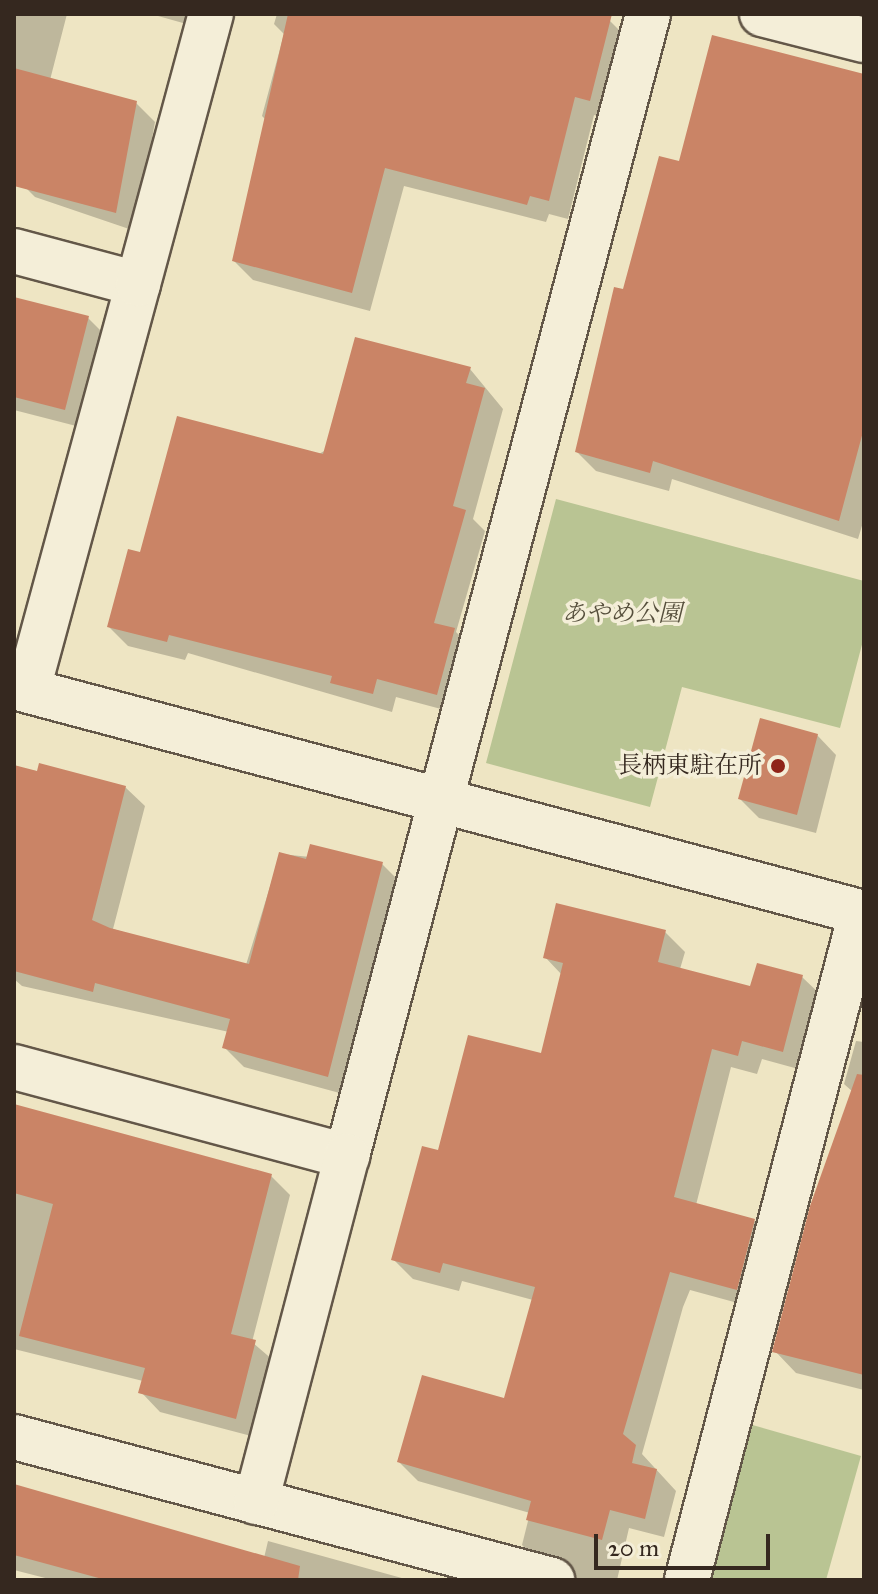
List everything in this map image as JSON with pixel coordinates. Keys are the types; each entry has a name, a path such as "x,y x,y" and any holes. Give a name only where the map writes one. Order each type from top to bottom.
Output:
{"street":[{"path":"211,14 138,284 21,688 863,909 687,1580"},
{"path":"256,1502 648,14"},
{"path":"762,14 864,40"},
{"path":"14,251 138,284"},
{"path":"14,1067 347,1156"},
{"path":"14,1437 256,1502 408,1562 552,1580"}],"green space":[{"name":"あやめ公園","path":"556,499 864,581 864,637 840,728 682,687 650,807 486,763"},
{"path":"749,1424 861,1456 826,1580 705,1580"}],"building":[{"path":"288,14 612,14 590,101 575,97 549,201 530,196 527,205 385,168 352,293 232,261"},
{"path":"712,35 864,74 864,428 839,521 653,461 650,473 575,452 614,287 623,289 659,156 679,161"},
{"path":"14,68 137,101 116,213 14,186"},
{"path":"14,297 89,316 65,410 14,397"},
{"path":"355,337 471,367 466,383 485,388 453,506 466,510 434,623 455,628 437,695 377,679 373,694 330,683 332,676 169,635 167,642 107,627 128,549 140,552 177,416 323,454"},
{"name":"長柄東駐在所","path":"760,718 818,734 797,815 738,799"},
{"path":"39,763 126,786 92,920 110,928 249,964 279,852 306,859 310,844 383,862 328,1077 222,1048 230,1019 95,983 93,992 14,971 14,765 37,771"},
{"path":"556,903 666,930 658,962 750,986 757,963 803,975 783,1052 742,1041 738,1056 712,1049 674,1197 755,1219 737,1290 670,1272 623,1434 636,1445 632,1463 657,1469 645,1519 610,1510 602,1540 526,1520 531,1501 397,1462 422,1375 504,1398 535,1287 443,1263 440,1273 391,1260 422,1146 438,1150 468,1035 541,1053 563,963 543,958"},
{"path":"857,1074 864,1075 864,1375 772,1352 810,1206"},
{"path":"14,1104 272,1174 231,1334 256,1340 236,1419 138,1393 145,1368 19,1336 53,1204 14,1193"},
{"path":"14,1484 300,1566 298,1580 106,1580 14,1555"}],"place":[{"name":"長柄東駐在所","path":"778,766"}]}
